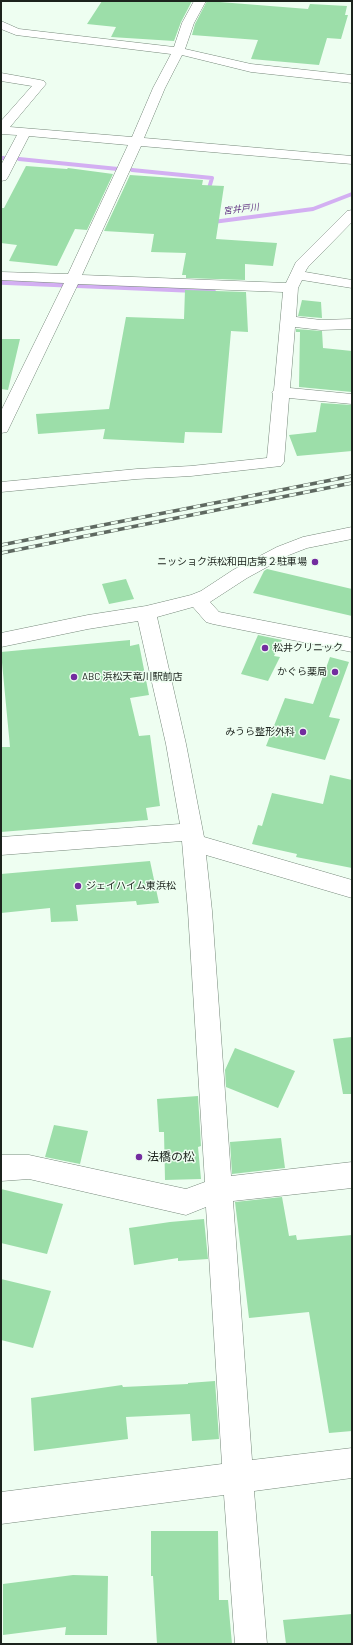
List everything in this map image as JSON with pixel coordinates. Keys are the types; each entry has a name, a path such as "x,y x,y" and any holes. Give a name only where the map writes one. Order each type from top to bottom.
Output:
{"street":[{"path":"1,428 71,283 136,142 158,88 178,51 188,23 200,1"},
{"path":"1,24 16,32 178,51 251,68 352,79"},
{"path":"1,76 40,84 1,130"},
{"path":"1,130 352,160"},
{"path":"1,177 25,132"},
{"path":"1,487 137,474 191,471 275,462 287,321 293,282 300,265 349,221"},
{"path":"1,276 71,283 293,282 352,284"},
{"path":"287,321 321,325 352,324"},
{"path":"280,392 352,399"},
{"path":"1,640 88,622 146,613 197,600 208,595 240,574 283,551 303,543 348,536"},
{"path":"197,600 213,617 352,645"},
{"path":"146,613 176,744 193,838 200,911 238,1478 251,1644"},
{"path":"1,846 193,838 352,888"},
{"path":"1,1168 29,1166 186,1202 219,1190 352,1175"},
{"path":"1,1508 352,1463"}],"building":[{"path":"102,1 192,1 181,22 174,41 111,37 116,27 87,24"},
{"path":"207,1 308,9 310,4 347,6 345,15 348,15 341,39 327,38 319,65 251,59 258,40 192,35 195,24"},
{"path":"26,166 68,168 113,174 87,230 75,229 57,266 9,261 17,245 1,243 1,208 4,208"},
{"path":"130,175 203,180 202,185 224,186 216,239 277,243 273,266 245,264 245,280 186,278 186,275 182,275 186,253 151,252 154,234 104,231"},
{"path":"185,290 246,292 248,332 231,331 222,433 185,432 184,443 103,439 105,429 38,434 36,414 109,409 126,317 184,319"},
{"path":"302,300 321,302 322,318 298,316"},
{"path":"296,329 322,331 323,348 352,351 352,392 299,387 300,332 296,332"},
{"path":"1,339 20,339 8,390 1,389"},
{"path":"321,403 352,405 352,451 297,456 289,435 316,432"},
{"path":"267,569 352,589 352,616 253,593 264,571"},
{"path":"126,579 134,599 109,604 102,584"},
{"name":"松井クリニック","path":"258,635 282,640 274,656 280,657 268,681 241,674"},
{"path":"130,640 130,646 139,644 149,695 130,698 139,736 150,735 160,806 146,808 148,820 1,832 1,747 10,747 1,652"},
{"name":"みうら整形外科","path":"330,657 349,662 329,717 340,719 325,760 266,746 285,698 313,704"},
{"path":"330,775 352,780 352,868 296,857 297,854 252,844 258,825 262,826 272,793 323,804"},
{"name":"ジェイハイム東浜松","path":"150,861 159,903 137,905 136,901 76,905 78,921 51,922 50,908 1,913 1,874"},
{"path":"352,1037 352,1094 343,1094 333,1039"},
{"path":"235,1048 295,1071 278,1108 226,1087 225,1070"},
{"path":"198,1096 201,1146 198,1147 201,1179 165,1180 164,1132 159,1132 157,1099"},
{"path":"54,1125 88,1131 80,1164 45,1157"},
{"path":"281,1138 285,1168 232,1174 230,1142"},
{"path":"1,1189 63,1204 47,1254 1,1243"},
{"path":"282,1197 289,1236 296,1235 297,1240 352,1235 352,1431 329,1433 309,1312 249,1318 235,1202"},
{"path":"204,1219 208,1259 178,1261 178,1258 134,1265 129,1228"},
{"path":"1,1279 51,1291 33,1348 1,1340"},
{"path":"215,1381 219,1439 192,1441 190,1414 126,1417 128,1439 34,1451 31,1398 122,1385 123,1387 188,1384"},
{"path":"151,1531 218,1531 219,1600 228,1600 232,1644 157,1644 153,1576 151,1576"},
{"path":"73,1575 108,1576 107,1635 65,1635 66,1627 3,1635 3,1584"},
{"path":"352,1614 352,1644 286,1644 283,1620"}],"waterway":[{"name":"宮井戸川","path":"19,159 118,169"},
{"name":"宮井戸川","path":"132,170 212,178 207,195"},
{"name":"宮井戸川","path":"211,221 213,222 313,209 352,194"},
{"name":"宮井戸川","path":"1,282 213,291"}],"railway":[{"path":"1,545 352,476"},
{"path":"1,553 352,483"}],"place":[{"name":"ニッショク浜松和田店第２駐車場","path":"315,562"},
{"name":"松井クリニック","path":"265,648"},
{"name":"かぐら薬局","path":"335,672"},
{"name":"ABC 浜松天竜川駅前店","path":"74,677"},
{"name":"みうら整形外科","path":"303,732"},
{"name":"ジェイハイム東浜松","path":"78,886"},
{"name":"法橋の松","path":"139,1157"}]}
